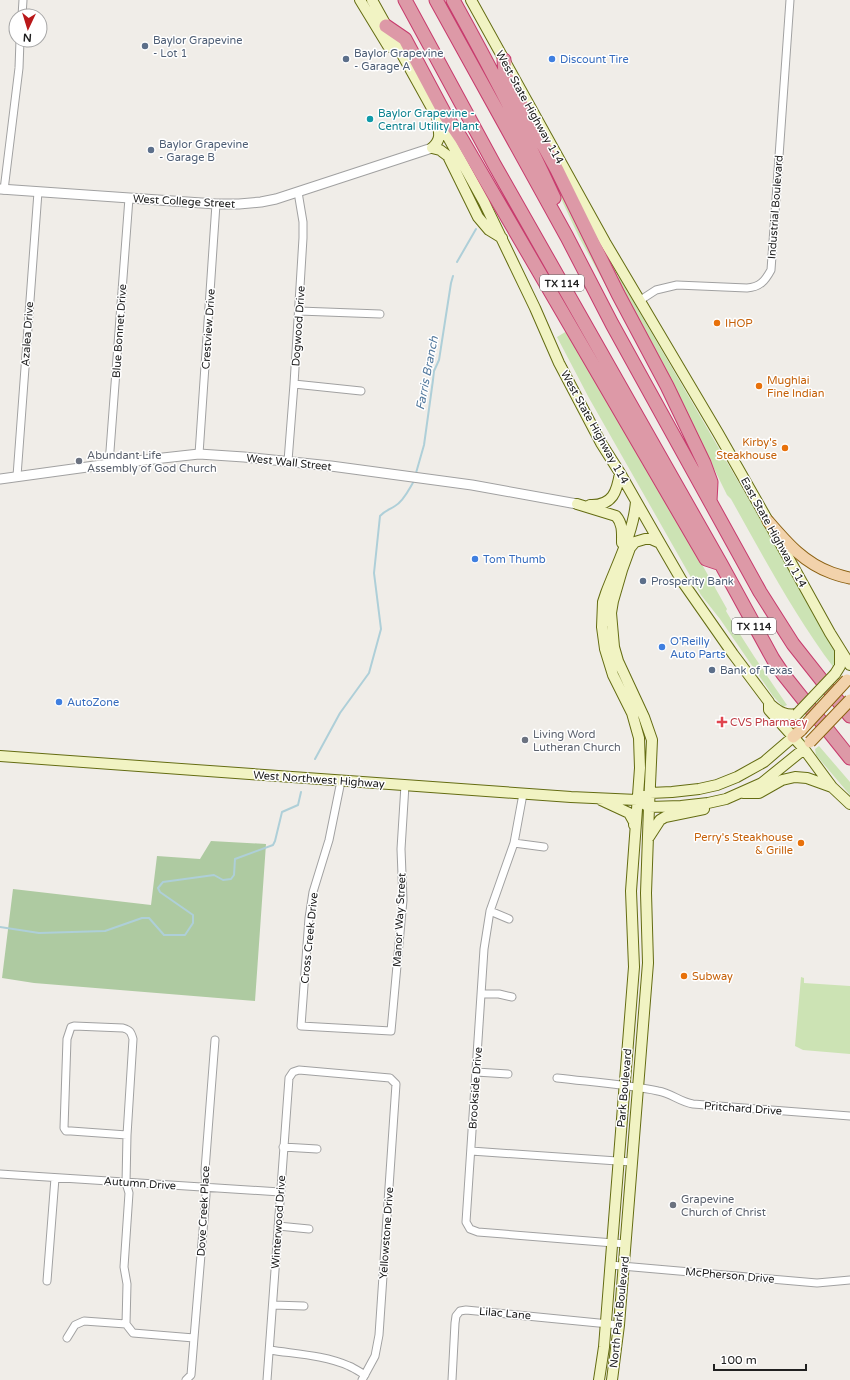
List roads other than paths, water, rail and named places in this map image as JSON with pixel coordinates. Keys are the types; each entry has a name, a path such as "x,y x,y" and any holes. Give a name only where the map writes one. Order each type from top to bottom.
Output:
{"highway":[{"name":"TX 114","path":"405,0 494,164 721,564 754,625 783,674 850,758"},
{"name":"TX 114","path":"436,0 567,237 612,324 775,616 810,666 850,716"},
{"path":"453,0 497,79 528,140 564,218 567,237"},
{"path":"386,26 405,39 446,116 461,138 706,559 721,564"},
{"path":"504,60 505,76 557,170 618,294 667,386 704,463 711,482 710,501"}],"main road":[{"path":"360,0 388,46 399,50"},
{"name":"West State Highway 114","path":"372,0 484,202 559,363 601,443 660,543 697,602 769,702 769,710 797,733 807,746 832,787 850,804"},
{"name":"West State Highway 114","path":"471,0 649,317"},
{"path":"432,148 437,144 440,134 433,109"},
{"path":"432,148 440,150 448,156 478,216 489,230 502,238"},
{"name":"East State Highway 114","path":"649,317 711,420 840,650 850,665"},
{"path":"577,504 597,505 610,499 617,489 620,473"},
{"path":"636,501 635,513 631,526 606,593 607,613 614,647 613,659 636,710"},
{"path":"577,504 609,509 624,518 635,531 635,542"},
{"path":"577,504 616,516 620,521 623,531 621,553"},
{"path":"768,521 788,544 807,560 819,568 850,578"},
{"path":"607,613 613,601 630,548 635,542 645,538 660,543"},
{"path":"769,702 778,712 792,715 797,714 836,674 840,666 840,650"},
{"path":"649,800 672,792 717,785 737,777 764,762 797,733 848,678"},
{"path":"648,843 650,835 655,827 660,820 665,817 711,808 726,799 768,779 807,746 850,700"},
{"name":"Park Boulevard","path":"599,1380 603,1358 634,964 631,891 640,752 636,710"},
{"name":"Park Boulevard","path":"626,1244 648,963 646,893 652,740 636,710"},
{"name":"West Northwest Highway","path":"0,756 523,794 598,798 637,798 649,800"},
{"path":"741,793 759,793 782,780 795,777 807,778 832,787"},
{"path":"598,798 629,813 634,822 635,843"},
{"path":"649,800 695,804 726,799"},
{"path":"634,964 648,963"},
{"name":"North Park Boulevard","path":"612,1380 619,1325 626,1244"}],"street":[{"name":"Industrial Boulevard","path":"639,300 656,290 677,285 747,288 756,287 763,282 771,270 790,0"},
{"path":"2,189 19,68 20,48"},
{"name":"West College Street","path":"2,189 216,204 261,202 276,199 432,148"},
{"name":"Azalea Drive","path":"17,476 38,192"},
{"name":"Dogwood Drive","path":"288,461 303,238 303,222 298,192"},
{"name":"Blue Bonnet Drive","path":"109,464 129,198"},
{"name":"Crestview Drive","path":"199,454 216,204"},
{"path":"299,311 380,314"},
{"path":"294,384 362,391"},
{"name":"West Wall Street","path":"0,479 109,464 199,454 288,461 459,484 577,504"},
{"name":"Cross Creek Drive","path":"341,781 329,840 313,892 309,918 300,1026 391,1031"},
{"name":"Manor Way Street","path":"391,1031 403,900 402,849 405,785"},
{"name":"Brookside Drive","path":"523,794 514,843 490,911 484,949 466,1222 470,1229 478,1232 626,1244"},
{"path":"514,843 544,847"},
{"path":"490,911 509,919"},
{"path":"481,994 499,994 512,997"},
{"path":"127,1135 71,1131 64,1128 67,1039 71,1027 128,1029 131,1032 133,1039 127,1135 126,1183 129,1193 124,1268 127,1284 126,1324 133,1333 194,1338"},
{"name":"Dove Creek Place","path":"186,1380 191,1375 206,1195 205,1170 215,1040"},
{"name":"Yellowstone Drive","path":"298,1070 390,1078 396,1084 379,1335 375,1356 364,1377"},
{"name":"Winterwood Drive","path":"267,1380 289,1078 293,1072 298,1070"},
{"path":"476,1072 508,1074"},
{"name":"Pritchard Drive","path":"557,1078 625,1085 659,1091 684,1102 693,1104 850,1116"},
{"path":"283,1147 317,1150"},
{"path":"471,1151 632,1162"},
{"name":"Autumn Drive","path":"0,1174 280,1192"},
{"path":"47,1281 56,1178"},
{"path":"278,1226 309,1229"},
{"name":"McPherson Drive","path":"610,1265 817,1283 850,1280"},
{"path":"272,1305 304,1306"},
{"name":"Lilac Lane","path":"452,1380 455,1323 456,1316 460,1311 466,1310 619,1325"},
{"path":"67,1338 75,1325 84,1321 126,1324"},
{"path":"270,1350 312,1356 338,1362 349,1366 364,1377"}],"waterway":[{"name":"Farris Branch","path":"457,262 476,229"},
{"name":"Farris Branch","path":"416,473 424,445 434,371 439,360 453,276"},
{"name":"Farris Branch","path":"315,759 340,713 369,673 381,629 374,573 380,516 401,501 414,481"},
{"name":"Farris Branch","path":"0,927 39,933 105,931 142,918 149,918 164,935 185,935 193,923 193,915 160,892 158,888 163,882 214,875 223,880 231,879 234,875 235,859 273,845 282,812 298,805 301,792"}],"place":[{"name":"Baylor Grapevine - Lot 1","path":"145,46"},
{"name":"Baylor Grapevine - Garage A","path":"346,59"},
{"name":"Discount Tire","path":"552,59"},
{"name":"Baylor Grapevine - Central Utility Plant","path":"370,119"},
{"name":"Baylor Grapevine - Garage B","path":"151,150"},
{"name":"IHOP","path":"717,323"},
{"name":"Mughlai Fine Indian","path":"759,386"},
{"name":"Kirby's Steakhouse","path":"785,448"},
{"name":"Abundant Life Assembly of God Church","path":"79,461"},
{"name":"Tom Thumb","path":"475,559"},
{"name":"Prosperity Bank","path":"643,581"},
{"name":"O'Reilly Auto Parts","path":"662,647"},
{"name":"Bank of Texas","path":"712,670"},
{"name":"AutoZone","path":"59,702"},
{"name":"CVS Pharmacy","path":"722,722"},
{"name":"Living Word Lutheran Church","path":"525,740"},
{"name":"Perry's Steakhouse & Grille","path":"801,843"},
{"name":"Subway","path":"684,976"},
{"name":"Grapevine Church of Christ","path":"673,1205"}]}
